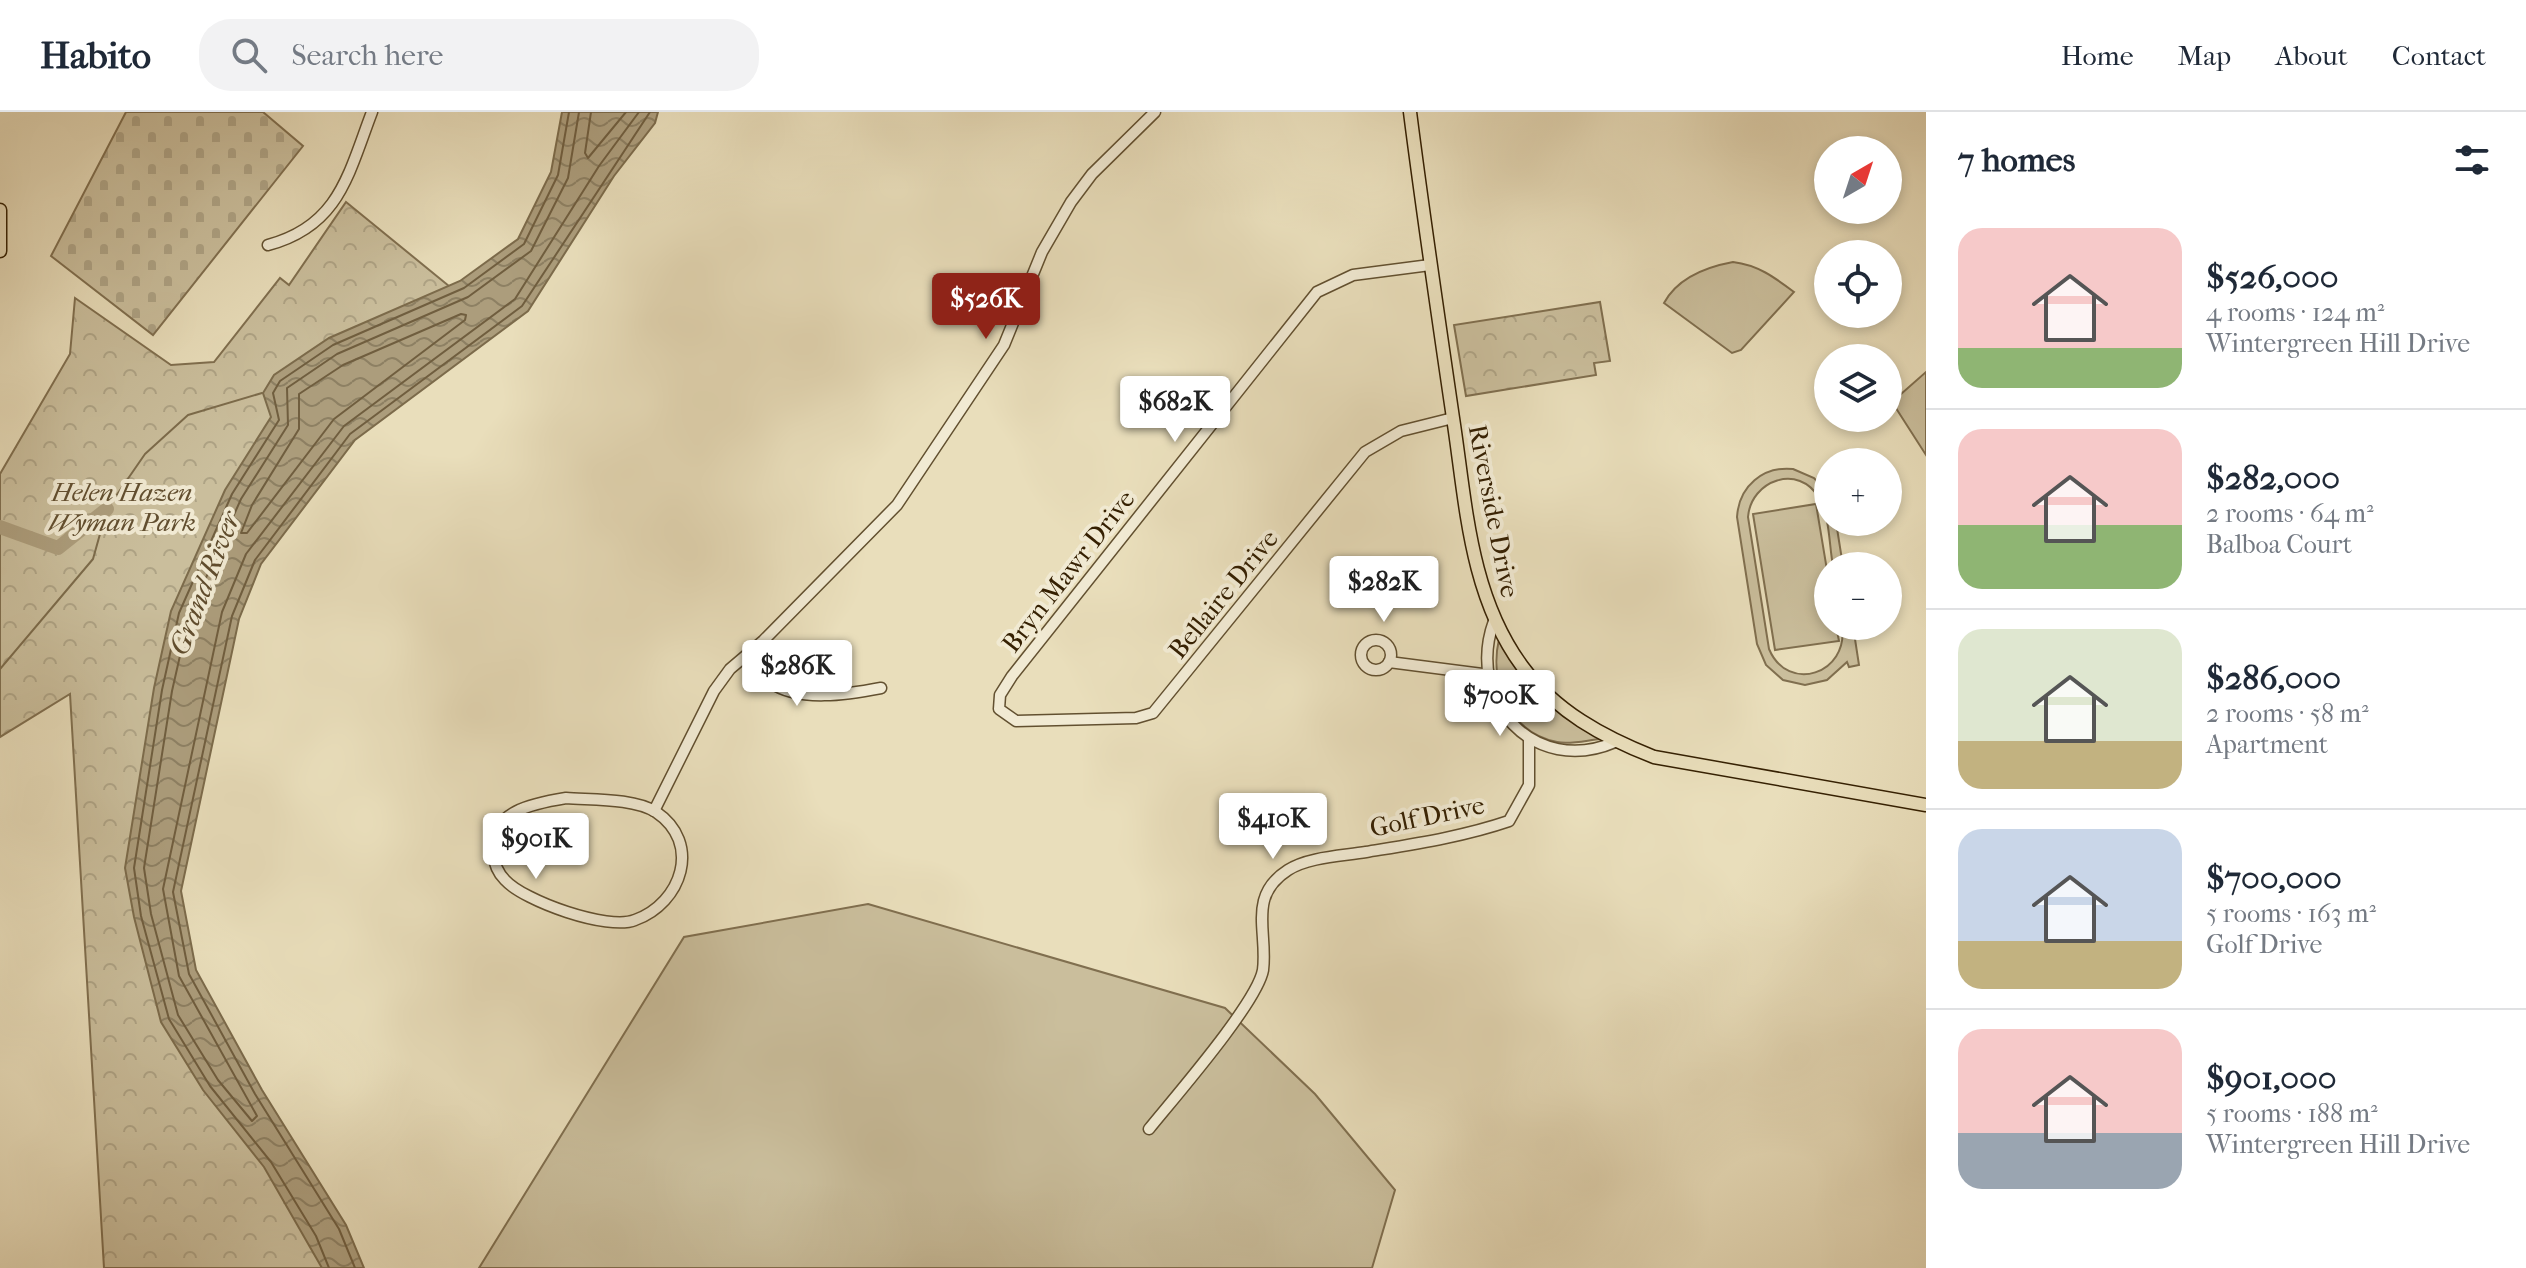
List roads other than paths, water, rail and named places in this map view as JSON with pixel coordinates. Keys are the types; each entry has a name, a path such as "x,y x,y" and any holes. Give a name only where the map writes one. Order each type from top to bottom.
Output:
{"main road":[{"name":"Riverside Drive","path":"1410,112 1469,524 1483,592 1494,621 1523,667 1571,716 1615,742 1654,757 1926,805"},
{"path":"0,210 0,251"}],"street":[{"path":"268,245 295,238 315,225 327,211 345,181 372,112"},
{"path":"654,811 714,691 730,669 754,649 897,505 1004,345 1042,252 1071,202 1092,174 1155,112"},
{"name":"Bryn Mawr Drive","path":"999,709 1000,695 1012,676 1317,292 1353,275 1430,265"},
{"name":"Bellaire Drive","path":"999,709 1016,721 1136,718 1153,713 1365,452 1401,431 1453,418"},
{"path":"1494,621 1489,635 1490,675 1505,718 1529,739 1577,751 1595,750 1615,742"},
{"path":"754,649 761,672 769,682 785,690 855,693 881,688"},
{"path":"1389,662 1490,675"},
{"name":"Golf Drive","path":"1149,1129 1250,999 1263,970 1264,894 1289,869 1468,835 1509,821 1529,785 1529,739"},
{"path":"566,798 645,807 654,811 680,838 684,854 682,876 656,906 632,922 602,922 527,896 504,879 495,866 494,840 503,819 537,803 566,798"}],"water":[{"name":"Grand River","path":"562,112 658,112 655,123 614,176 528,311 355,440 261,564 239,619 181,891 196,970 262,1090 346,1225 364,1268 322,1268 264,1167 203,1090 161,1022 125,868 154,688 171,611 225,490 271,417 263,393 274,375 329,338 460,281 518,239 551,172"}],"waterway":[{"path":"0,669 93,559 107,509 145,454 188,415 262,393"},
{"path":"0,527 58,548 107,509"}],"park label":[{"name":"Helen Hazen Wyman Park","path":"122,507"}]}
